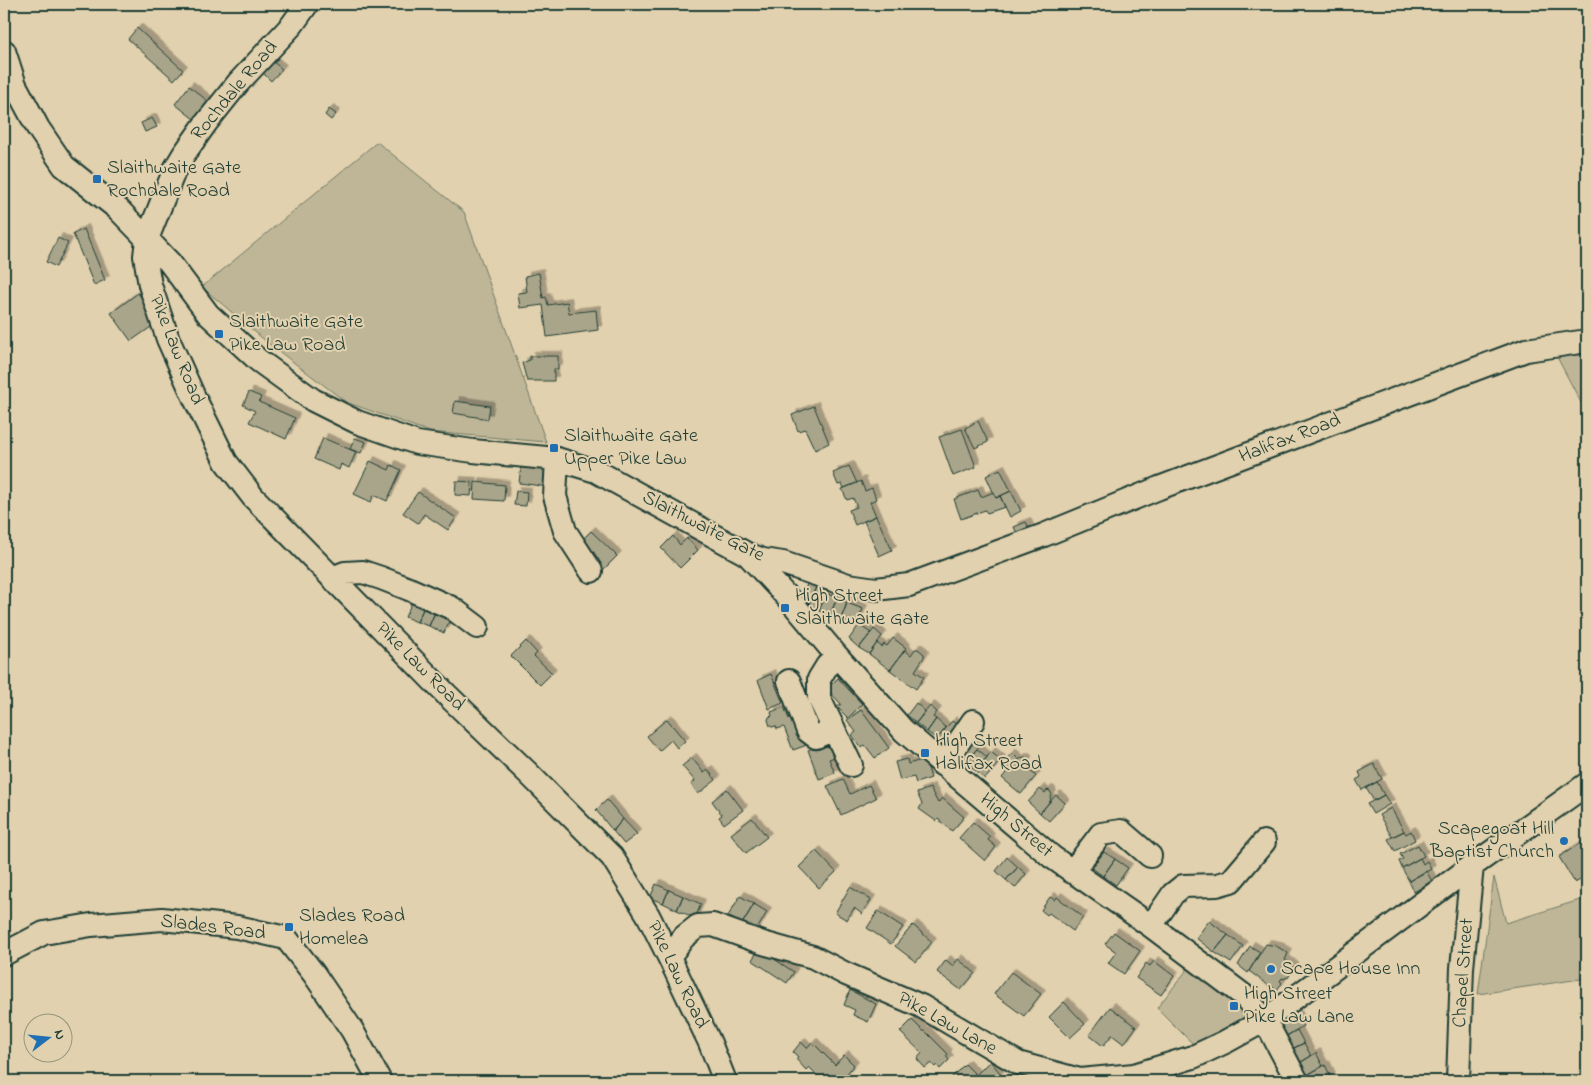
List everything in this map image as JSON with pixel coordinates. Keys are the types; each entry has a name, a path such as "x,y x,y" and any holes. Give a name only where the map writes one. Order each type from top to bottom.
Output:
{"street":[{"name":"Rochdale Road","path":"147,239 175,169 184,154 206,123 238,84 292,25 307,4"},
{"name":"Slaithwaite Gate","path":"4,51 15,85 38,128 64,166 118,209 170,263 208,314 258,360 313,400 357,422 418,443 473,451 557,459 596,471 745,553 764,560 783,563 848,585 876,589 909,585 996,552"},
{"name":"Pike Law Road","path":"147,239 145,256 150,285 168,339 194,398 226,462 253,496 332,578 447,695 612,857 648,915 706,1035 725,1081"},
{"name":"Halifax Road","path":"996,552 1044,535 1159,488 1526,350 1587,341"},
{"path":"557,459 555,496 565,531 591,571"},
{"name":"High Street","path":"745,553 789,599 904,731 1052,858 1151,926 1243,995 1265,1020 1297,1081"},
{"path":"332,578 345,573 363,572 452,608 477,627"},
{"path":"837,656 827,666 819,679 819,698 851,765"},
{"path":"788,681 808,731 816,737 834,730"},
{"path":"943,765 973,721"},
{"name":"Pike Law Lane","path":"669,957 684,937 698,926 713,925 763,943 813,957 846,974 921,1006 1018,1063 1080,1080 1134,1074 1193,1057 1265,1020 1472,866 1587,784"},
{"path":"1072,872 1101,834 1121,831 1150,856"},
{"path":"1151,926 1172,894 1183,886 1217,885 1231,881 1264,842"},
{"name":"Chapel Street","path":"1458,1081 1462,968 1472,866"},
{"name":"Slades Road","path":"4,954 44,933 91,925 162,919 237,927 286,938 314,974 352,1030 380,1081"}],"shaded area":[{"path":"377,142 464,212 546,442 430,432 346,402 268,343 202,287"},
{"path":"1587,354 1587,414 1557,357"},
{"path":"1494,877 1506,923 1583,899 1583,943 1587,949 1587,978 1478,994"},
{"path":"1587,897 1587,949 1583,944 1583,899"},
{"path":"1190,966 1254,1017 1194,1045 1157,1008"}],"building":[{"path":"137,28 183,70 174,80 128,39"},
{"path":"272,61 282,69 271,81 262,72"},
{"path":"189,86 209,102 195,120 175,104"},
{"path":"329,109 336,114 331,120 325,115"},
{"path":"152,118 157,127 145,132 141,123"},
{"path":"84,229 105,280 94,285 73,234"},
{"path":"58,238 68,243 56,267 46,262"},
{"path":"539,273 543,298 546,297 548,305 567,302 569,313 596,310 598,330 547,337 543,305 520,308 518,293 527,292 525,276"},
{"path":"138,293 150,310 154,325 131,341 111,313"},
{"path":"530,356 558,356 558,369 554,369 554,381 527,381 522,363 530,360"},
{"path":"249,392 261,397 259,402 295,418 286,439 249,422 255,411 243,405"},
{"path":"455,401 490,406 488,419 453,413"},
{"path":"814,406 829,443 815,450 805,429 798,431 792,415"},
{"path":"978,421 988,442 975,448 965,428"},
{"path":"962,429 976,467 953,476 939,437"},
{"path":"323,438 356,452 349,468 341,464 339,470 314,459"},
{"path":"355,438 366,442 361,453 350,449"},
{"path":"370,461 389,470 391,465 401,470 387,501 374,495 371,502 354,494"},
{"path":"521,466 551,470 549,487 519,483"},
{"path":"849,466 857,483 844,488 842,484 838,485 833,473"},
{"path":"1000,469 1011,491 996,498 986,476"},
{"path":"456,481 472,482 471,496 455,495"},
{"path":"861,481 865,491 872,488 876,499 870,502 876,516 855,525 849,510 857,507 853,498 847,500 842,489"},
{"path":"475,482 505,485 504,501 474,499"},
{"path":"978,490 981,497 994,492 996,498 1000,496 1005,507 987,513 985,510 961,519 954,499"},
{"path":"516,491 527,492 526,506 514,505"},
{"path":"1011,491 1021,511 1010,517 1000,496"},
{"path":"418,492 456,518 448,530 424,514 418,523 403,513"},
{"path":"876,516 892,550 879,556 864,521"},
{"path":"1026,522 1030,531 1018,536 1014,527"},
{"path":"591,531 617,556 602,571 576,546"},
{"path":"673,536 680,545 687,538 698,550 680,568 661,548"},
{"path":"807,584 816,587 808,606 800,603"},
{"path":"816,587 827,591 819,611 808,606"},
{"path":"826,593 837,598 830,615 819,611"},
{"path":"837,598 847,603 841,619 830,615"},
{"path":"413,600 425,605 417,622 405,617"},
{"path":"847,603 863,609 856,625 841,619"},
{"path":"425,605 436,610 429,626 417,622"},
{"path":"436,610 451,617 444,633 429,626"},
{"path":"859,625 871,633 859,648 849,639"},
{"path":"874,629 882,636 869,654 859,648"},
{"path":"893,638 906,648 890,670 869,654 877,643 882,647 884,644 887,646"},
{"path":"526,641 537,653 534,656 552,673 540,685 511,656"},
{"path":"915,649 924,654 915,671 924,677 916,689 890,670 905,650 911,655"},
{"path":"771,674 783,703 769,709 758,680"},
{"path":"838,678 862,704 848,718 837,707 841,704 827,689"},
{"path":"916,703 925,711 916,723 907,715"},
{"path":"930,706 937,712 933,717 936,719 927,732 916,723"},
{"path":"784,707 789,719 796,716 807,745 793,750 784,727 777,729 776,726 770,726 768,720 772,716 771,712"},
{"path":"861,710 889,748 875,758 865,745 861,748 852,735 856,732 847,720"},
{"path":"667,719 685,741 677,748 671,740 659,751 647,736"},
{"path":"936,719 946,728 937,739 927,732"},
{"path":"952,721 962,730 947,748 937,739"},
{"path":"970,736 980,745 965,763 955,755"},
{"path":"834,740 841,755 829,759 835,773 819,779 808,750"},
{"path":"977,749 987,757 976,771 965,763"},
{"path":"991,752 1001,760 985,779 976,771"},
{"path":"1012,753 1019,760 1025,757 1027,761 1024,766 1036,776 1021,794 1002,778 1009,769 1003,763"},
{"path":"692,758 704,773 708,770 716,780 698,794 691,784 695,781 682,766"},
{"path":"907,759 908,764 925,759 931,778 916,783 914,777 900,780 895,762"},
{"path":"1374,764 1382,779 1362,790 1356,780 1361,777 1359,772"},
{"path":"843,779 850,794 869,785 876,798 841,815 827,786"},
{"path":"1377,782 1384,795 1374,801 1366,788"},
{"path":"930,788 938,803 942,798 964,817 952,831 938,819 936,821 919,809 922,804 917,793"},
{"path":"727,789 743,810 724,824 719,817 722,815 712,801"},
{"path":"1040,789 1045,793 1047,790 1050,791 1052,795 1051,800 1040,813 1028,802"},
{"path":"1056,795 1065,803 1049,821 1040,813"},
{"path":"1384,795 1390,804 1373,814 1367,804"},
{"path":"607,800 623,819 613,831 596,810"},
{"path":"1391,808 1404,831 1392,837 1379,815"},
{"path":"752,818 767,837 746,853 731,834"},
{"path":"623,819 637,834 624,844 613,831"},
{"path":"973,822 990,837 988,840 996,847 985,861 959,838"},
{"path":"1404,831 1406,834 1411,831 1415,840 1395,851 1388,839"},
{"path":"1587,839 1587,876 1575,883 1559,857"},
{"path":"1418,845 1424,856 1402,868 1399,861 1403,859 1400,854"},
{"path":"816,851 836,872 819,888 799,867"},
{"path":"1104,852 1115,859 1103,876 1092,868"},
{"path":"1007,857 1018,867 1006,880 996,871"},
{"path":"1420,858 1423,864 1427,861 1431,869 1409,881 1402,868"},
{"path":"1115,859 1128,868 1116,885 1103,876"},
{"path":"1018,867 1026,874 1015,888 1006,880"},
{"path":"1426,871 1432,881 1414,892 1409,881"},
{"path":"656,884 669,890 663,903 650,898"},
{"path":"850,887 871,900 862,914 854,908 847,920 835,913"},
{"path":"669,890 683,896 677,910 663,903"},
{"path":"683,896 701,904 695,918 677,910"},
{"path":"740,896 754,904 742,924 728,916"},
{"path":"1050,897 1055,900 1057,897 1083,917 1073,931 1049,913 1047,915 1041,910"},
{"path":"754,904 767,912 755,933 742,924"},
{"path":"878,911 903,927 891,944 867,928"},
{"path":"1209,921 1228,935 1214,952 1196,938"},
{"path":"913,925 932,942 916,962 895,946"},
{"path":"1114,932 1140,951 1124,974 1108,963 1116,952 1105,944"},
{"path":"1228,935 1243,946 1231,963 1214,952"},
{"name":"Scape House Inn","path":"1266,944 1276,946 1288,953 1285,960 1294,967 1288,978 1282,978 1280,981 1282,983 1277,990 1249,971"},
{"path":"1250,946 1260,952 1248,973 1238,965"},
{"path":"759,949 794,972 787,983 752,960"},
{"path":"958,959 975,973 961,990 937,972 946,960 953,966"},
{"path":"1154,961 1174,976 1161,995 1136,978 1146,963 1150,966"},
{"path":"1011,972 1041,994 1024,1016 994,994"},
{"path":"850,990 876,1004 868,1022 853,1015 855,1010 844,1005"},
{"path":"1064,1002 1085,1024 1070,1038 1049,1017"},
{"path":"1110,1007 1136,1027 1124,1044 1112,1035 1103,1046 1089,1035"},
{"path":"1297,1015 1303,1026 1283,1038 1277,1027"},
{"path":"912,1020 948,1054 946,1056 949,1060 940,1069 937,1065 935,1067 931,1063 925,1068 917,1059 922,1053 900,1032"},
{"path":"1297,1030 1304,1043 1290,1050 1283,1038"},
{"path":"801,1042 807,1048 812,1042 835,1065 844,1055 854,1065 841,1081 823,1081 809,1067 806,1070 796,1059 798,1057 793,1052"},
{"path":"1304,1043 1311,1056 1298,1064 1290,1050"},
{"path":"1316,1053 1323,1066 1305,1076 1298,1064"},
{"path":"990,1061 1001,1074 994,1081 954,1081 951,1078 965,1064 976,1075"},
{"path":"1325,1065 1331,1077 1323,1081 1308,1081 1305,1076"}],"place":[{"name":"Slaithwaite Gate Rochdale Road","path":"97,179"},
{"name":"Slaithwaite Gate Pike Law Road","path":"219,334"},
{"name":"Slaithwaite Gate Upper Pike Law","path":"554,448"},
{"name":"High Street Slaithwaite Gate","path":"785,608"},
{"name":"High Street Halifax Road","path":"925,753"},
{"name":"Scapegoat Hill Baptist Church","path":"1564,841"},
{"name":"Slades Road Homelea","path":"289,927"},
{"name":"Scape House Inn","path":"1271,969"},
{"name":"High Street Pike Law Lane","path":"1234,1006"}]}
